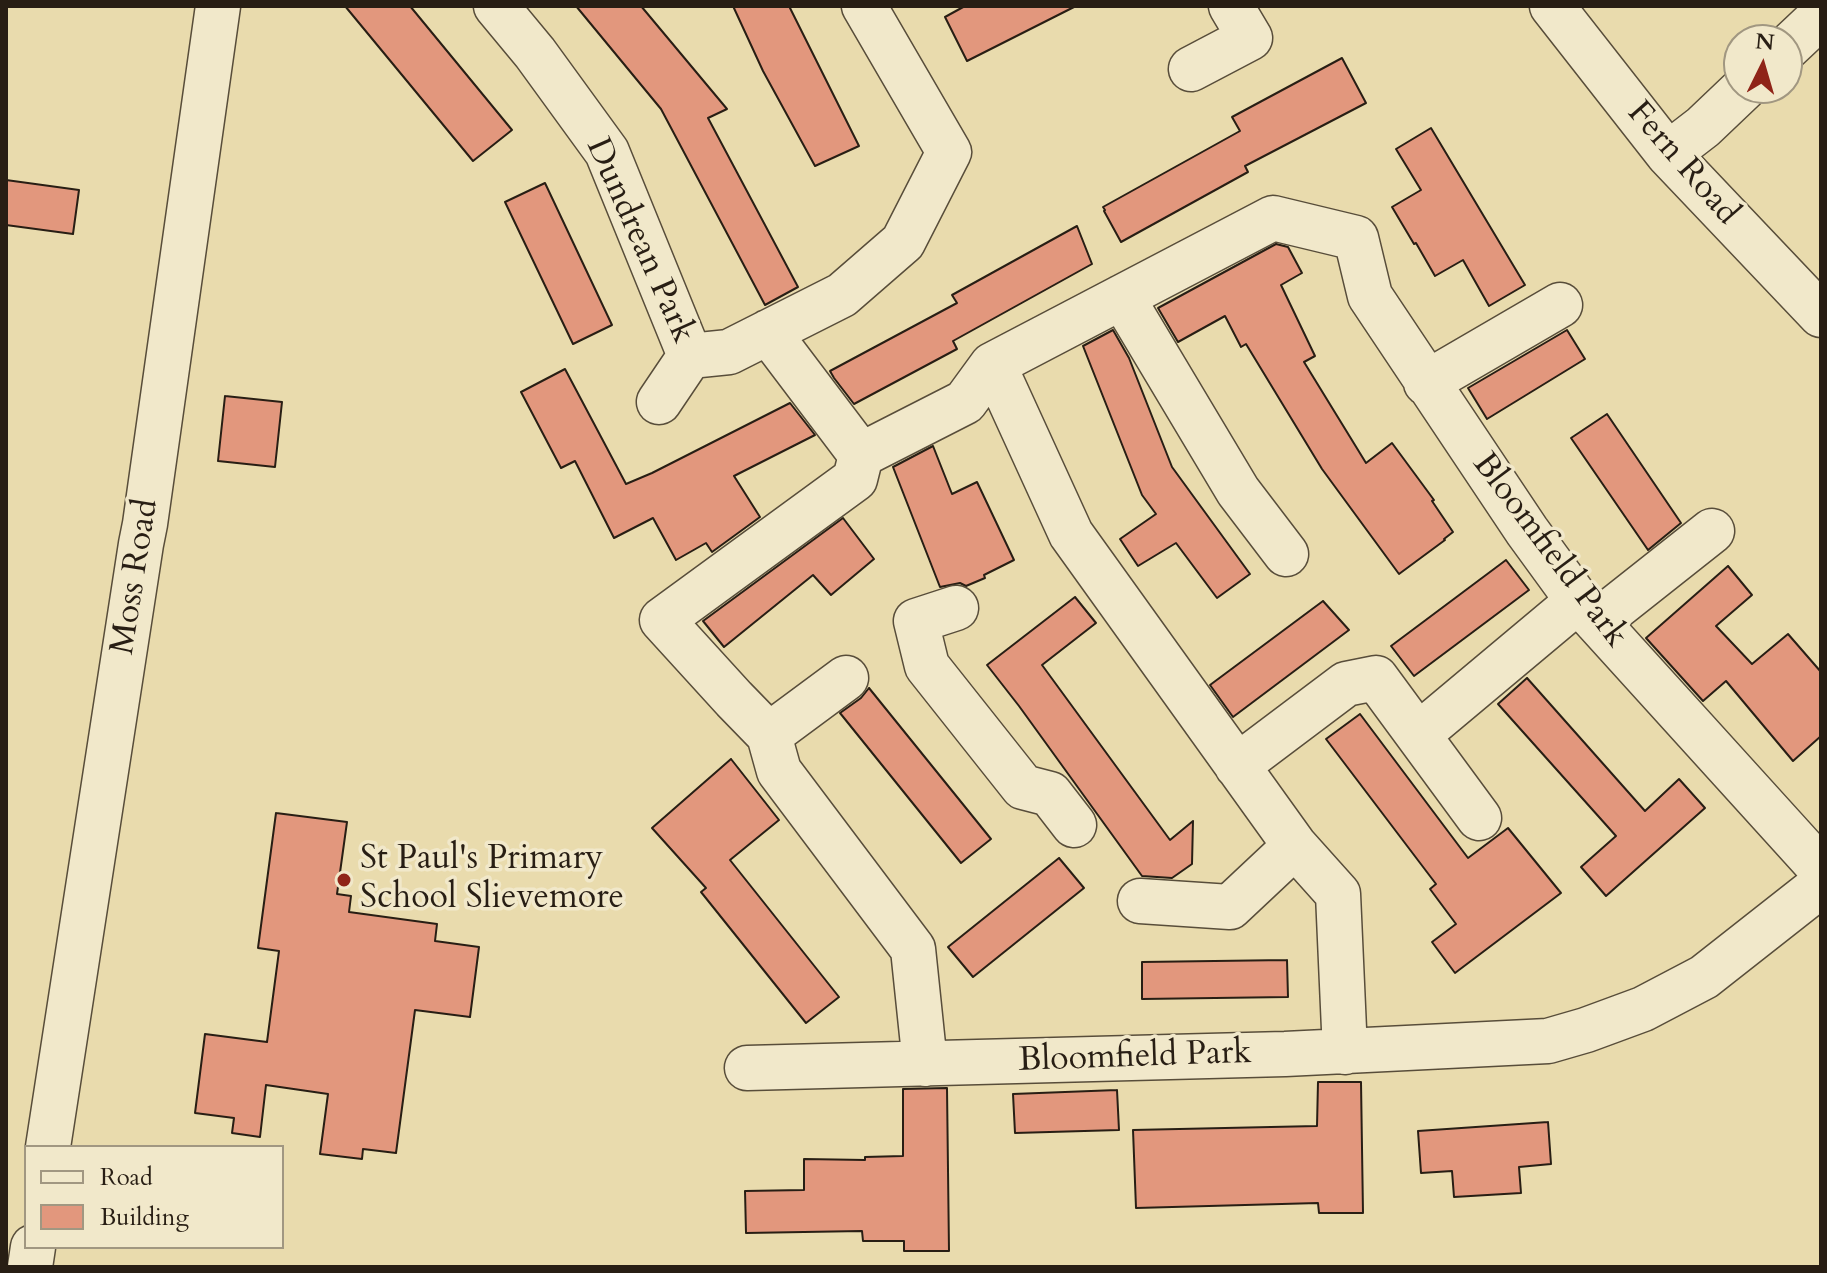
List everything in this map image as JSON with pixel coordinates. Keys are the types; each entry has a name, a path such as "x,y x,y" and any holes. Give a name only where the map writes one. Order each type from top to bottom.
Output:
{"street":[{"name":"Moss Road","path":"48,1145 145,524 218,6"},
{"name":"Dundrean Park","path":"496,6 535,53 607,152 690,356 659,402"},
{"path":"690,356 729,352 842,295 903,242 949,152 864,6"},
{"path":"1191,69 1250,38 1231,6"},
{"name":"Fern Road","path":"1552,6 1668,154 1821,315"},
{"path":"1803,33 1821,16"},
{"path":"1668,154 1727,104"},
{"name":"Bloomfield Park","path":"1122,297 1273,218 1356,238 1370,296 1527,531 1587,611 1821,869"},
{"path":"925,1064 913,949 779,771 769,735 662,620 855,479 861,455 965,402 997,374 1122,297 1238,491 1286,554"},
{"path":"1426,383 1560,305"},
{"path":"768,332 861,455"},
{"path":"997,374 1071,534 1295,846 1338,894 1345,1052"},
{"path":"1418,735 1587,611 1712,531"},
{"path":"956,608 916,621 927,666 1023,787 1050,794 1074,825"},
{"path":"769,735 846,678"},
{"path":"1237,766 1346,684 1376,678 1479,818"},
{"path":"1140,901 1230,907 1295,846"},
{"name":"Bloomfield Park","path":"747,1068 1345,1052 1548,1041 1643,1009 1704,977 1821,885"}],"building":[{"path":"345,6 410,6 512,130 473,161"},
{"path":"576,6 641,6 727,109 708,118 798,287 765,305 661,109"},
{"path":"733,6 789,6 859,146 815,166 763,71"},
{"path":"965,6 1076,6 967,61 945,17"},
{"path":"1342,58 1366,103 1245,166 1248,172 1121,242 1103,207 1240,131 1232,117"},
{"path":"1431,128 1525,285 1489,306 1463,260 1435,276 1392,207 1421,190 1396,149"},
{"path":"6,180 79,190 73,234 6,225"},
{"path":"545,183 612,325 573,344 505,202"},
{"path":"1077,226 1092,264 953,341 957,349 854,404 834,378 830,371 957,303 952,295"},
{"path":"1276,244 1288,247 1302,273 1281,285 1315,356 1304,362 1366,463 1392,443 1434,500 1453,532 1399,574 1322,469 1246,344 1241,347 1225,316 1178,342 1158,308"},
{"path":"1113,330 1129,358 1172,467 1250,574 1217,598 1176,543 1138,566 1120,539 1156,514 1142,495 1083,346"},
{"path":"1567,330 1585,359 1487,419 1468,388"},
{"path":"565,369 626,484 790,403 815,435 734,476 760,517 712,552 706,543 676,560 653,518 614,538 575,461 561,468 521,392"},
{"path":"225,396 282,402 275,467 218,461"},
{"path":"1607,414 1681,523 1648,550 1571,438"},
{"path":"933,446 952,494 977,482 1014,560 966,586 960,583 940,587 893,467"},
{"path":"843,518 874,559 831,595 813,575 724,647 703,621"},
{"path":"1506,560 1529,590 1414,676 1391,646"},
{"path":"1728,566 1752,595 1716,626 1752,664 1788,634 1821,672 1821,736 1793,761 1726,681 1703,701 1646,638"},
{"path":"1075,597 1096,623 1042,665 1170,840 1193,821 1192,864 1172,878 1142,876 987,665"},
{"path":"1323,601 1349,630 1233,717 1210,685"},
{"path":"1527,678 1645,811 1679,779 1705,808 1606,896 1581,867 1616,836 1498,704"},
{"path":"869,688 991,839 961,863 840,713"},
{"path":"1360,714 1468,858 1508,828 1561,893 1455,973 1432,942 1456,924 1430,889 1436,884 1326,739"},
{"path":"731,759 779,820 730,860 839,997 806,1023 701,892 706,888 652,828"},
{"path":"276,813 347,822 337,894 351,896 349,912 437,924 435,941 479,947 470,1017 415,1010 396,1153 363,1149 362,1159 320,1154 328,1094 266,1085 260,1137 232,1133 234,1118 195,1113 205,1034 267,1042 279,951 258,948"},
{"path":"1059,858 1084,888 973,977 948,947"},
{"path":"1287,960 1288,997 1142,999 1142,962"},
{"path":"1318,1082 1361,1082 1363,1213 1319,1213 1318,1203 1136,1208 1133,1130 1317,1126"},
{"path":"947,1088 949,1251 904,1251 904,1241 863,1241 862,1231 746,1233 745,1191 804,1190 804,1159 865,1160 865,1157 903,1156 903,1089"},
{"path":"1117,1090 1119,1130 1015,1133 1013,1094"},
{"path":"1548,1122 1551,1164 1519,1167 1521,1193 1454,1197 1452,1171 1421,1173 1418,1131"}],"place":[{"name":"St Paul's Primary School Slievemore","path":"344,880"}]}
